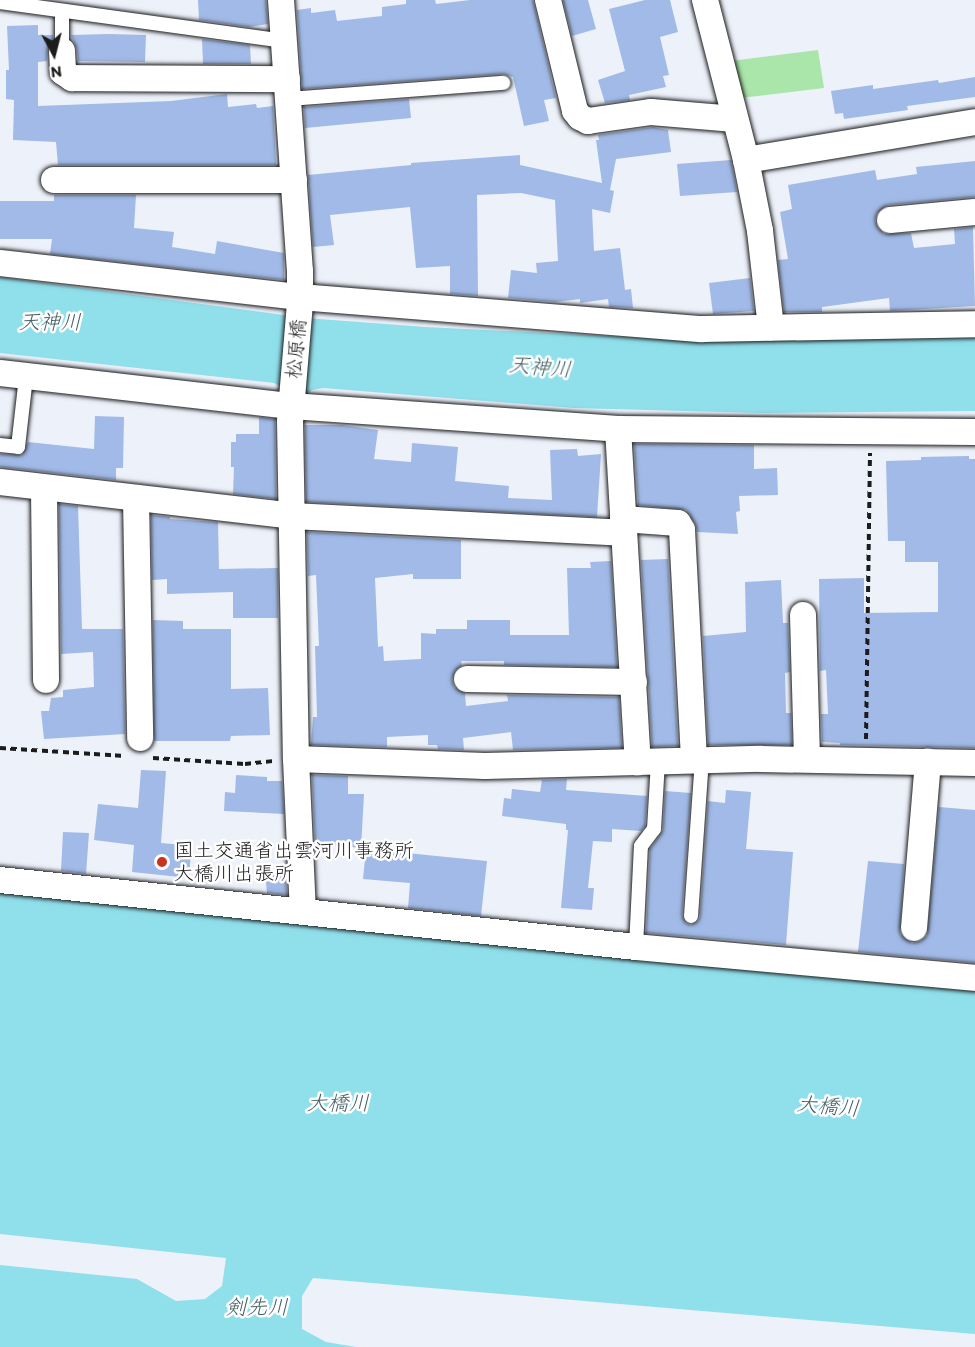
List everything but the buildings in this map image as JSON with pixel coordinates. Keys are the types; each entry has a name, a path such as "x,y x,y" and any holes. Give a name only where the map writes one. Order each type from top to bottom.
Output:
{"street":[{"name":"松原橋","path":"281,0 300,300 292,400 292,516 296,759 303,912"},
{"path":"548,0 572,101 580,117 588,121 651,112 735,119"},
{"path":"705,0 746,160 760,231 771,327"},
{"path":"62,51 63,72 72,78 288,89"},
{"path":"746,160 975,122"},
{"path":"54,180 294,180"},
{"path":"890,220 975,212"},
{"path":"0,263 300,300 702,329 975,324"},
{"path":"0,373 618,429 975,432"},
{"path":"618,429 634,682 648,762"},
{"path":"0,482 292,516 623,526 678,523 682,530 698,760"},
{"path":"44,488 46,680"},
{"path":"136,498 140,738"},
{"path":"803,615 807,759"},
{"path":"467,679 634,682"},
{"path":"296,759 485,766 807,759 975,763"},
{"path":"914,928 928,762"},
{"path":"0,880 636,947 975,978"}],"lane":[{"path":"0,2 284,41"},
{"path":"62,11 62,51"},
{"path":"288,89 503,83"},
{"path":"0,445 18,447 26,377"},
{"path":"691,916 698,760"},
{"path":"636,947 641,846 654,829 648,762"}],"path":[{"path":"866,760 870,431"}],"green space":[{"path":"818,50 824,88 740,98 731,61"}],"water":[{"name":"天神川","path":"0,277 306,318 425,327 669,339 975,338 975,411 761,413 574,408 323,388 312,390 301,397 274,383 0,353"},
{"name":"大橋川","path":"0,893 975,986 975,1334 313,1278 302,1296 302,1329 326,1342 356,1347 0,1347 0,1265 137,1279 176,1301 205,1299 222,1286 226,1258 0,1234"}],"place":[{"name":"国土交通省出雲河川事務所 大橋川出張所","path":"162,862"}],"water label":[{"name":"剣先川","path":"257,1307"}]}
